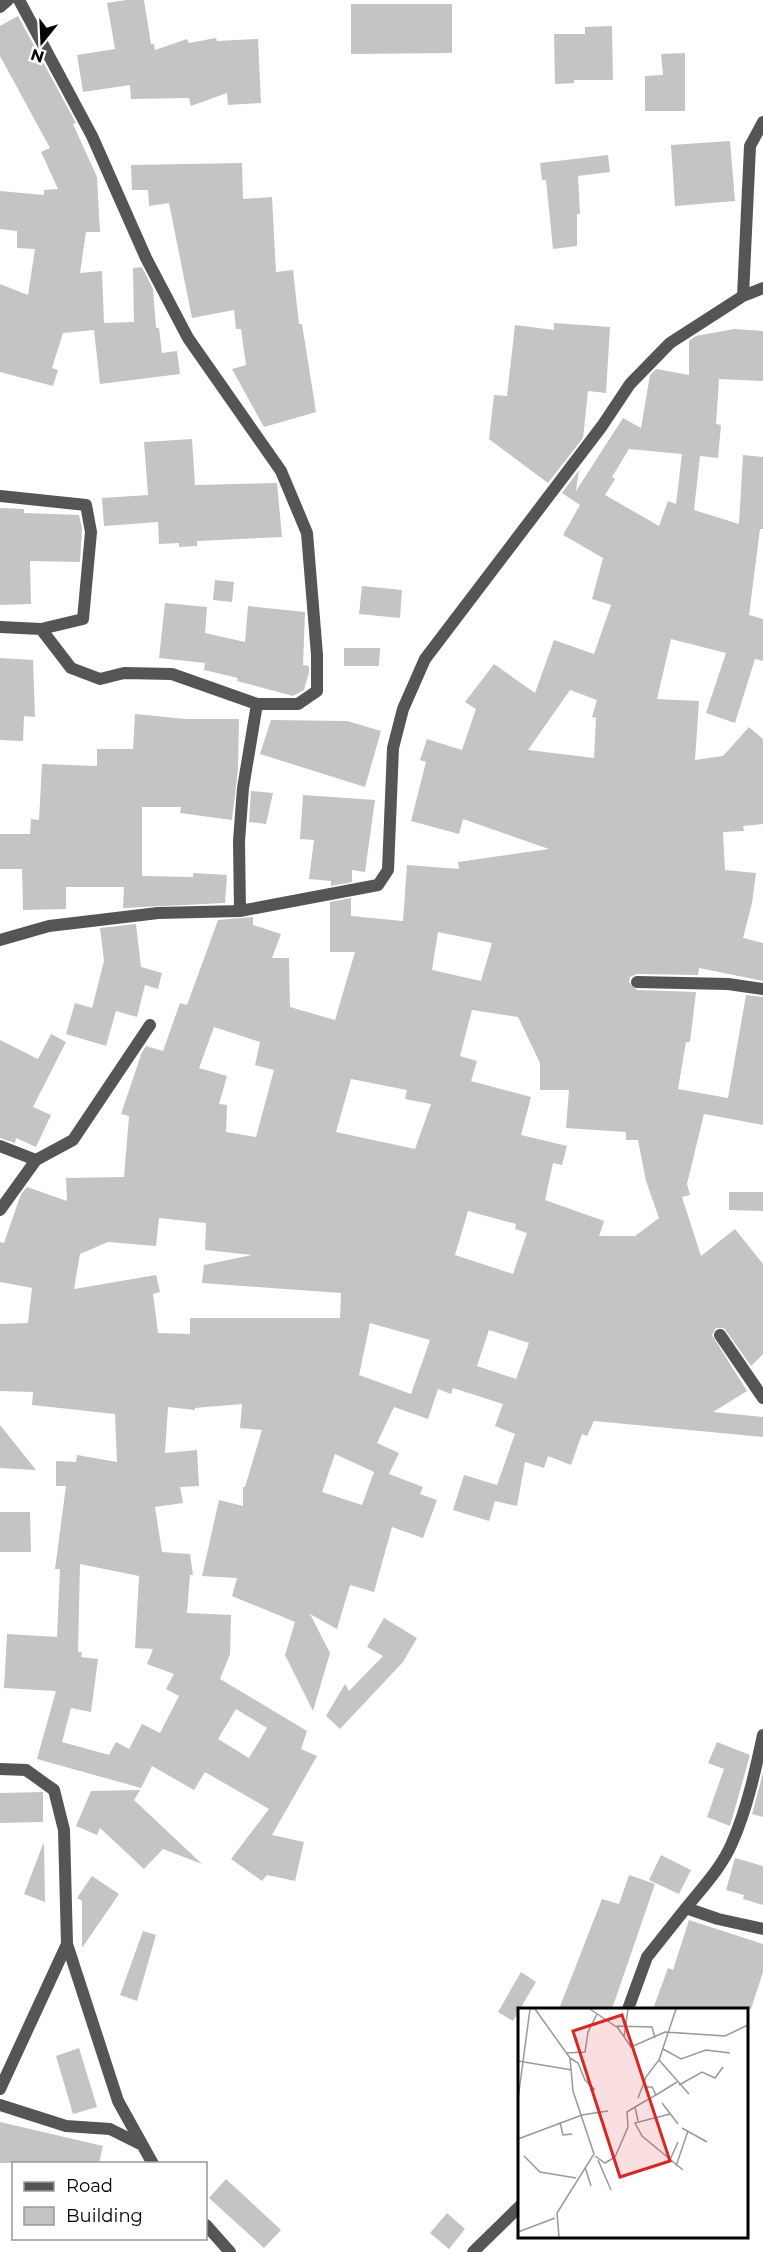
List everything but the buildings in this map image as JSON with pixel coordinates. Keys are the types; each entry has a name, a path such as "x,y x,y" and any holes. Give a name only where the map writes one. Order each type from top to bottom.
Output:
{"street":[{"path":"0,7 8,0"},
{"path":"19,0 92,136 146,258 188,338 281,471 307,533 317,655 317,691 298,704 257,704 172,674 124,673 100,679 71,668 41,629"},
{"path":"743,296 750,146 763,122"},
{"path":"0,940 49,926 158,913 240,911 378,885 388,870 393,748 403,709 425,660 602,426 630,384 670,343 743,296 763,288"},
{"path":"0,496 87,505 92,532 83,619 41,629 0,627"},
{"path":"240,911 238,841 243,788 257,704"},
{"path":"637,982 728,984 763,989"},
{"path":"0,1210 36,1160 73,1140 150,1025"},
{"path":"0,1146 36,1160"},
{"path":"720,1335 763,1398"},
{"path":"628,2008 647,1957 711,1877 732,1845 753,1781 763,1735"},
{"path":"0,1769 26,1770 54,1790 64,1830 67,1944 118,2102 152,2162"},
{"path":"686,1908 718,1920 763,1929"},
{"path":"0,2089 67,1944"},
{"path":"0,2105 66,2126 111,2129 143,2145"},
{"path":"473,2252 518,2208"},
{"path":"207,2226 230,2252"}]}
